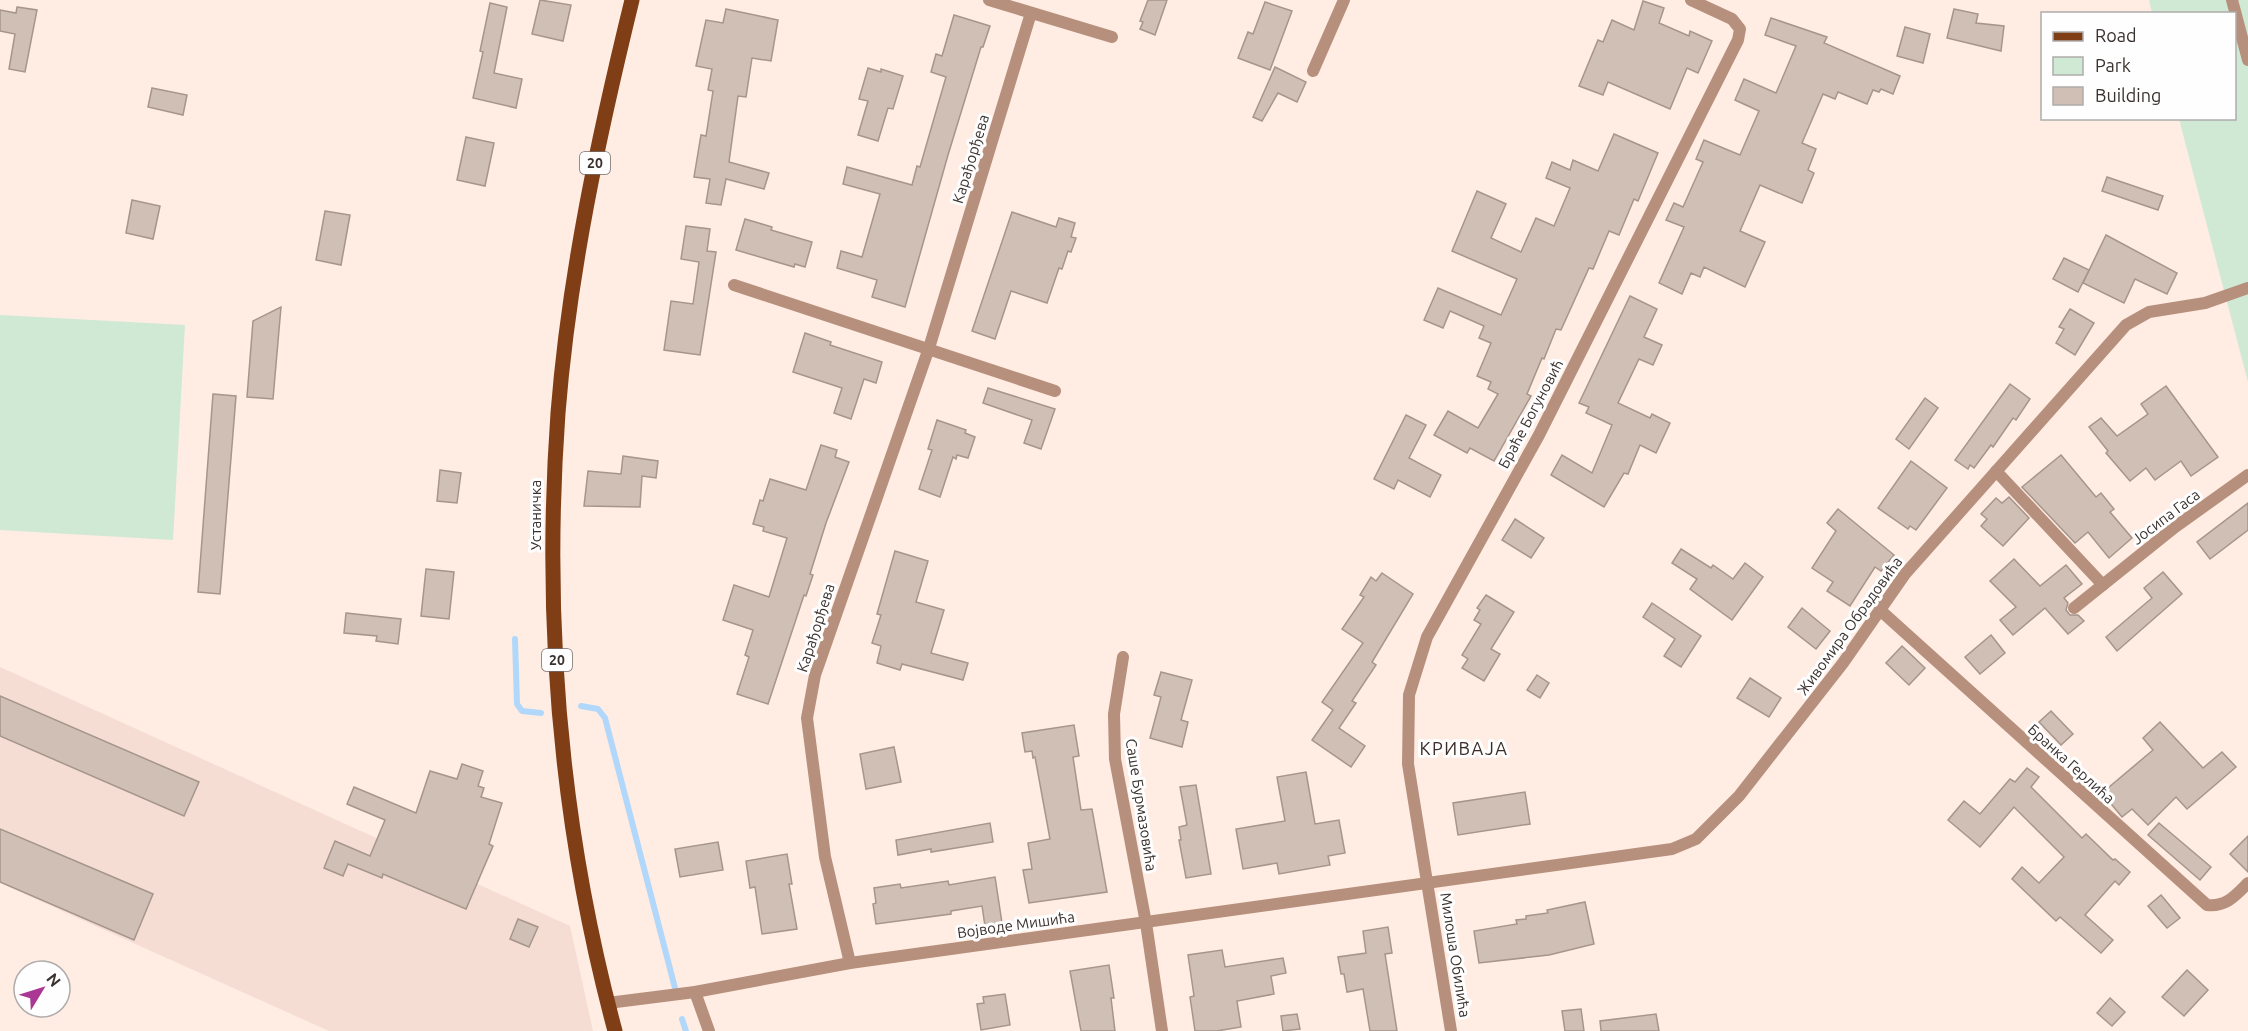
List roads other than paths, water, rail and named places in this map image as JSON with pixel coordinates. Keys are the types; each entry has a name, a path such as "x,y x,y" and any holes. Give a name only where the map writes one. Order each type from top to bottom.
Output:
{"main road":[{"name":"Устаничка","path":"615,1031 575,844 561,744 555,625 554,489 558,410 576,271 609,97 632,0"}],"street":[{"path":"989,0 1112,37"},
{"path":"1314,71 1344,0"},
{"name":"Браће Богуновић","path":"1428,883 1408,764 1409,695 1427,637 1539,435 1738,40 1740,29 1732,19 1691,0"},
{"name":"Карађорђева","path":"850,963 825,857 807,718 815,675 929,348 1031,13"},
{"path":"2236,15 2248,60"},
{"path":"734,285 1055,391"},
{"name":"Живомира Обрадовића","path":"1428,883 1672,849 1696,839 1739,796 1844,663 1905,574 2126,325 2149,312 2205,303 2248,288"},
{"path":"1996,471 2103,585"},
{"name":"Јосипа Гаса","path":"2074,608 2175,527 2248,475"},
{"name":"Бранка Герлића","path":"1880,610 2200,900 2207,905 2219,906 2232,899 2248,883"},
{"name":"Саше Бурмазовића","path":"1123,657 1113,714 1115,759 1146,923 1162,1031"},
{"name":"Војводе Мишића","path":"608,1003 695,992 850,963 1428,883"},
{"name":"Милоша Обилића","path":"1428,883 1451,1031"},
{"path":"695,992 709,1031"}],"waterway":[{"path":"515,639 517,704 522,711 541,713"},
{"path":"581,706 598,709 605,718 675,988"},
{"path":"682,1019 686,1031"}],"district":[{"name":"КРИВАЈА","path":"1464,749"}]}
